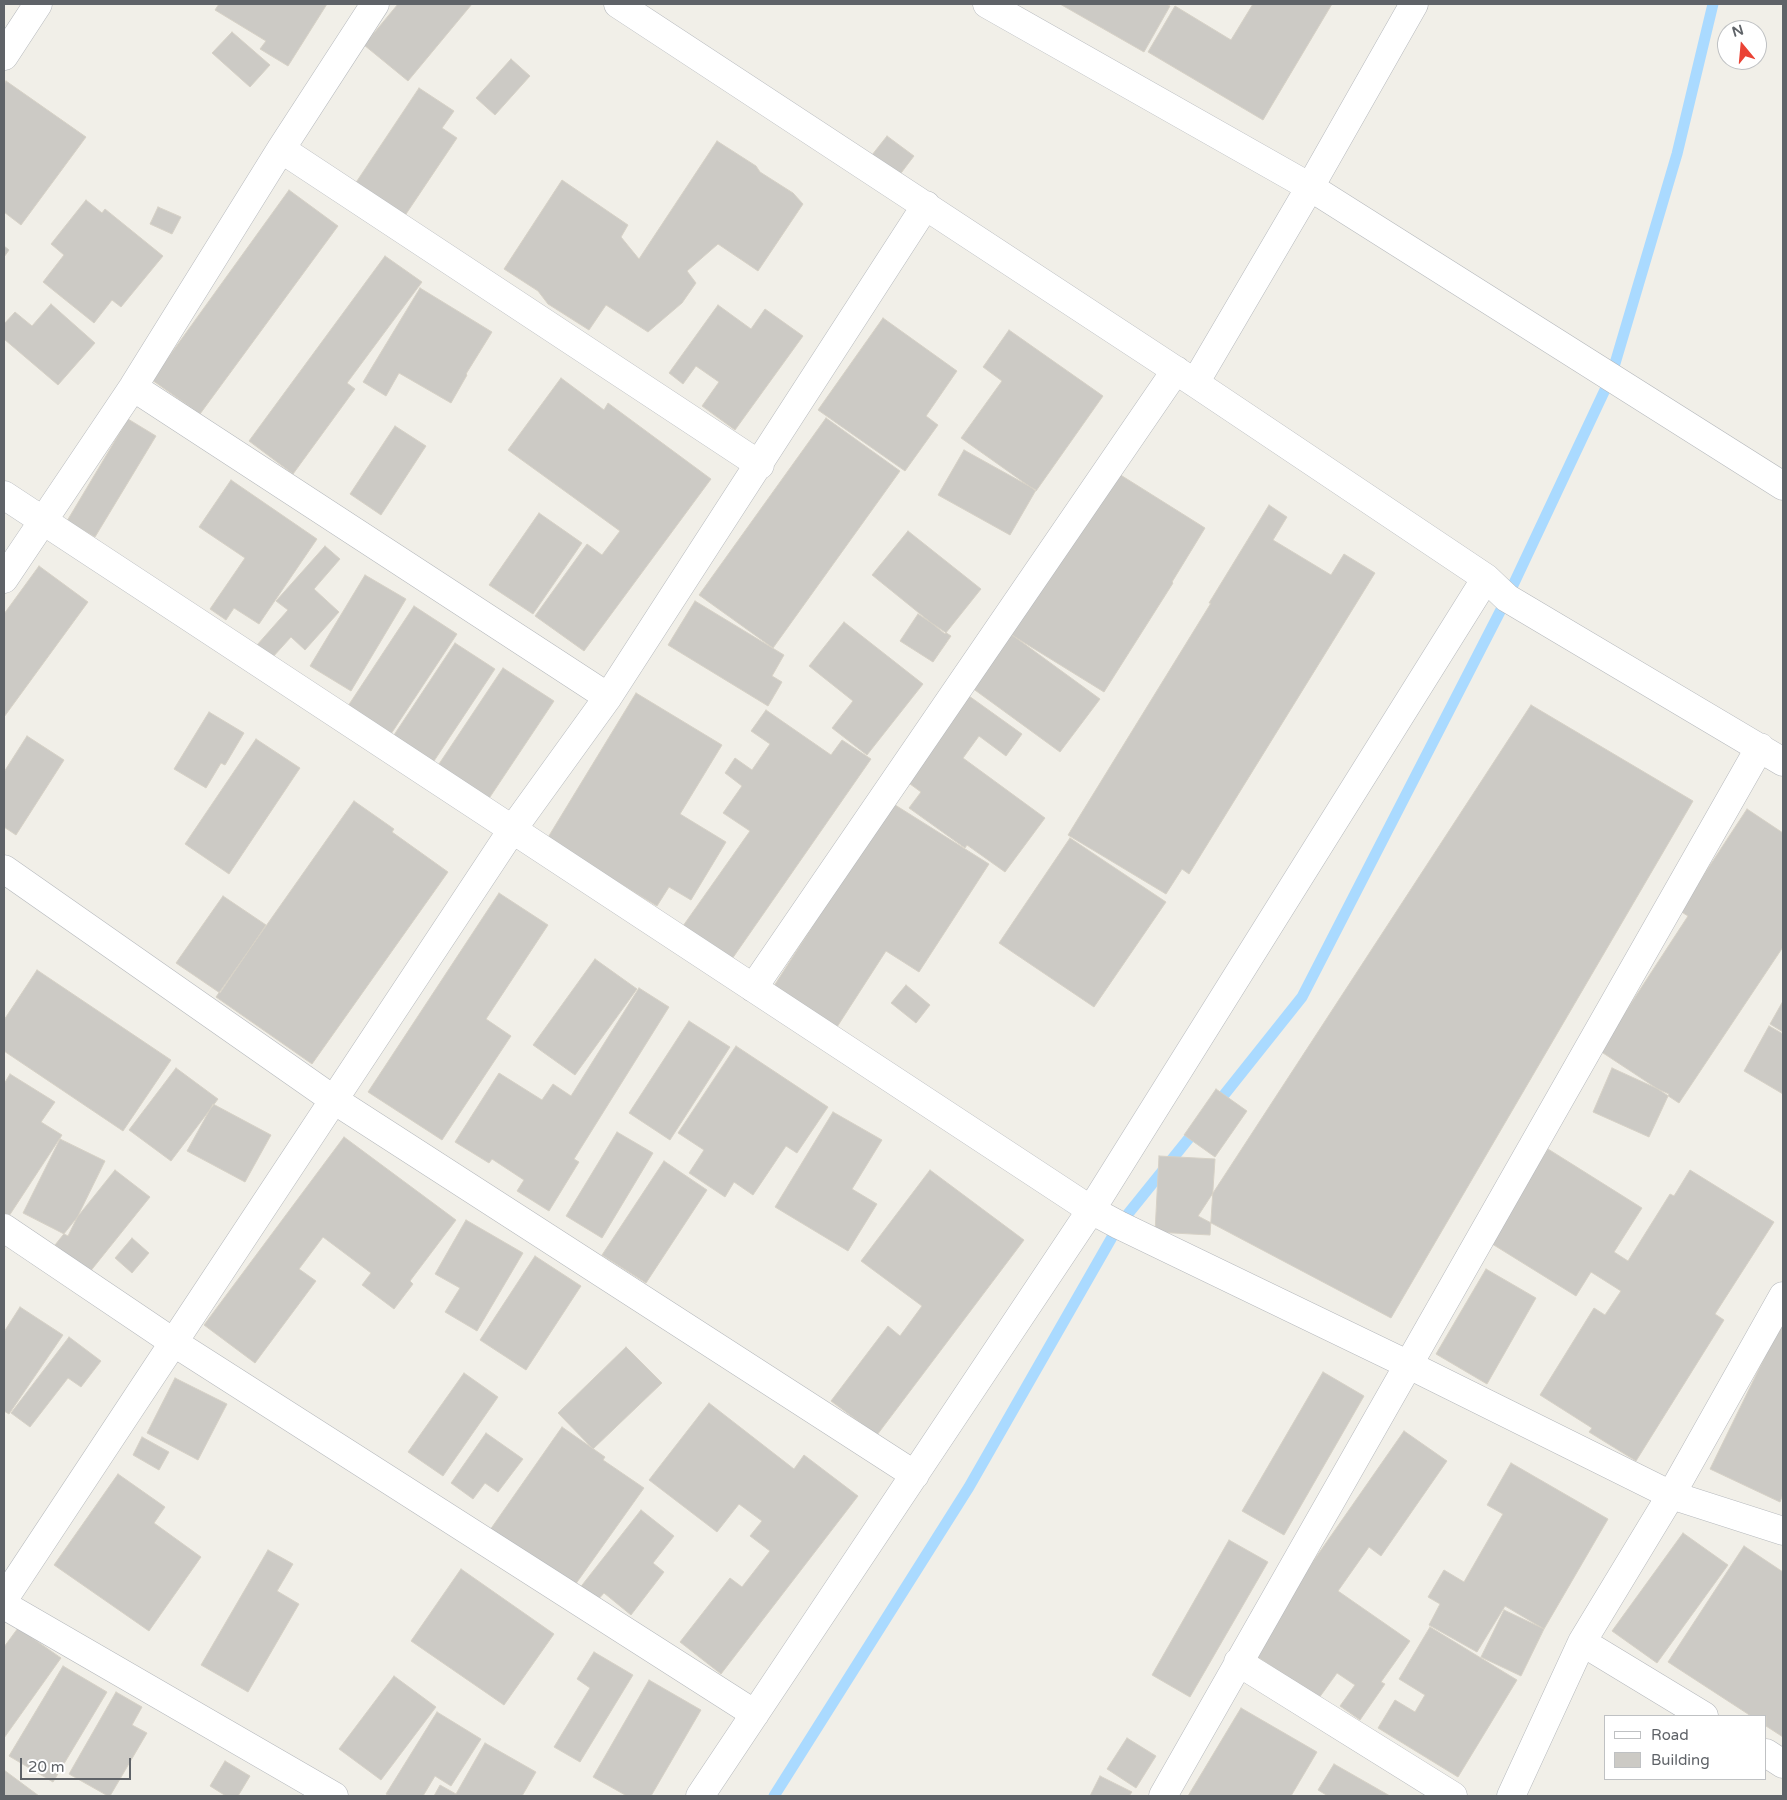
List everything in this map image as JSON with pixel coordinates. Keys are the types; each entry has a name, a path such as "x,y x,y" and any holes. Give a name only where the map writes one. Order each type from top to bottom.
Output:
{"street":[{"path":"4,56 38,4"},
{"path":"4,579 133,387 281,149 375,4"},
{"path":"618,4 1186,376 1486,578 1507,598 1783,762"},
{"path":"987,4 1310,188 1783,486"},
{"path":"753,988 1186,376 1310,188 1414,4"},
{"path":"281,149 760,464"},
{"path":"4,1600 512,830 608,697 926,205"},
{"path":"133,387 608,697"},
{"path":"4,495 1091,1210 1119,1226 1407,1364 1671,1496 1783,1531"},
{"path":"700,1796 1091,1210 1486,578"},
{"path":"1163,1796 1407,1364 1760,747"},
{"path":"4,869 334,1100 915,1475"},
{"path":"4,1228 173,1342 755,1714"},
{"path":"1511,1796 1582,1642 1671,1496 1783,1296"},
{"path":"4,1605 334,1796"},
{"path":"1582,1642 1702,1715"},
{"path":"1238,1662 1453,1796"},
{"path":"1767,1754 1783,1764"}],"building":[{"path":"219,4 327,4 288,66 260,49 266,41 215,10"},
{"path":"398,4 472,4 408,81 364,45"},
{"path":"1060,4 1166,4 1170,6 1144,52"},
{"path":"1253,4 1332,4 1263,120 1148,52 1175,6 1231,40"},
{"path":"232,32 270,65 250,87 212,53"},
{"path":"511,59 530,76 495,115 476,98"},
{"path":"6,81 86,137 21,225 4,212 4,85"},
{"path":"419,88 454,111 442,128 457,138 404,217 355,184"},
{"path":"887,136 914,156 895,181 868,160"},
{"path":"717,141 793,193 803,204 758,271 718,244 687,271 696,283 682,303 648,332 606,305 589,330 548,304 538,291 504,269 562,180 628,225 621,237 639,259"},
{"path":"289,190 338,226 200,414 152,380"},
{"path":"86,200 102,213 105,209 163,256 121,307 112,300 94,323 43,282 64,255 51,244"},
{"path":"158,207 181,217 172,234 150,224"},
{"path":"4,246 9,250 4,257"},
{"path":"385,256 422,282 347,383 355,389 293,474 249,441"},
{"path":"420,288 492,332 466,374 451,403 399,373 386,396 363,382"},
{"path":"51,304 95,343 58,385 4,339 4,324 15,312 32,326"},
{"path":"718,305 751,329 765,309 803,336 735,430 702,406 719,382 696,366 683,384 669,373"},
{"path":"883,318 957,371 926,416 938,425 905,471 818,410"},
{"path":"1009,330 1103,396 1036,491 961,438 1002,381 983,367"},
{"path":"561,378 604,410 608,403 711,479 584,651 535,616 587,544 602,555 620,531 508,450"},
{"path":"826,418 900,471 773,648 699,595"},
{"path":"128,419 156,436 95,537 67,521"},
{"path":"395,426 426,446 381,515 350,494"},
{"path":"964,450 1036,490 1010,535 938,495"},
{"path":"1111,469 1205,528 1173,583 1104,692 1007,632"},
{"path":"231,480 317,539 259,624 234,608 226,620 210,609 245,558 199,527"},
{"path":"1269,505 1287,517 1273,540 1331,575 1344,554 1375,573 1189,874 1182,869 1166,894 1068,835"},
{"path":"539,513 582,543 533,614 489,585"},
{"path":"908,531 981,589 945,634 872,575"},
{"path":"325,546 340,559 314,589 339,612 305,650 291,637 272,658 257,645 288,610 276,601"},
{"path":"39,566 88,602 4,717 4,614"},
{"path":"365,575 406,599 351,691 310,666"},
{"path":"695,601 784,655 772,676 782,682 768,706 668,645"},
{"path":"414,606 457,634 389,737 346,709"},
{"path":"918,614 951,636 933,662 900,641"},
{"path":"844,622 923,684 867,755 832,728 853,701 809,666"},
{"path":"1008,632 1100,699 1060,752 968,685"},
{"path":"455,643 495,669 432,764 392,738"},
{"path":"503,668 554,701 488,800 437,767"},
{"path":"636,693 722,745 680,814 726,842 691,900 669,887 657,906 547,839"},
{"path":"969,696 1022,734 1006,756 979,736 963,758 1045,818 1005,872 967,845 965,848 909,808 921,792 906,781"},
{"path":"1531,705 1693,801 1391,1318 1198,1216"},
{"path":"766,710 831,755 842,740 871,759 732,959 683,926 750,831 723,813 742,786 725,773 735,758 752,770 770,744 751,731"},
{"path":"209,712 244,733 225,765 221,763 206,788 174,769"},
{"path":"27,736 64,760 16,835 4,827 4,772"},
{"path":"256,739 300,768 229,874 185,844"},
{"path":"354,801 394,829 392,832 448,872 312,1064 216,997"},
{"path":"892,803 989,864 919,972 886,951 837,1027 774,986"},
{"path":"1747,809 1783,833 1783,947 1679,1103 1600,1051 1688,916 1680,911"},
{"path":"1070,838 1166,902 1094,1007 999,943"},
{"path":"499,893 548,925 486,1019 511,1036 442,1140 368,1092"},
{"path":"223,896 266,925 220,993 176,963"},
{"path":"595,959 637,989 575,1075 533,1045"},
{"path":"37,970 171,1060 123,1131 4,1051 4,1020"},
{"path":"906,985 930,1005 916,1023 891,1003"},
{"path":"639,988 669,1007 574,1159 579,1162 549,1211 517,1191 524,1180 492,1159 489,1163 455,1142 499,1073 542,1100 553,1084 571,1096"},
{"path":"1783,1001 1783,1032 1770,1024"},
{"path":"689,1021 730,1047 670,1140 629,1113"},
{"path":"1769,1026 1783,1034 1783,1094 1744,1071"},
{"path":"736,1046 828,1107 797,1153 786,1146 753,1195 734,1182 725,1197 689,1173 704,1150 678,1133"},
{"path":"176,1068 218,1099 171,1161 129,1130"},
{"path":"1612,1068 1669,1094 1649,1137 1593,1112"},
{"path":"10,1074 55,1102 41,1122 62,1135 9,1216 4,1213 4,1084"},
{"path":"1216,1089 1247,1111 1215,1157 1184,1135"},
{"path":"213,1104 271,1135 245,1182 187,1151"},
{"path":"833,1112 882,1140 852,1189 877,1204 848,1251 775,1207"},
{"path":"617,1132 653,1153 602,1238 566,1216"},
{"path":"344,1137 456,1220 410,1281 413,1284 394,1309 362,1285 371,1273 323,1237 299,1269 316,1281 255,1363 204,1325"},
{"path":"60,1139 105,1161 68,1236 23,1213"},
{"path":"1548,1149 1642,1208 1614,1252 1628,1261 1670,1194 1674,1196 1690,1170 1774,1222 1715,1314 1724,1320 1636,1461 1589,1432 1592,1428 1540,1395 1594,1308 1605,1315 1621,1291 1591,1272 1576,1296 1489,1242"},
{"path":"1159,1156 1215,1159 1210,1235 1155,1232"},
{"path":"664,1161 707,1190 646,1283 602,1255"},
{"path":"115,1170 150,1197 89,1273 55,1245"},
{"path":"930,1170 1024,1240 877,1435 831,1401 888,1326 900,1336 922,1306 861,1261"},
{"path":"466,1220 523,1253 477,1331 445,1312 460,1288 435,1274"},
{"path":"132,1238 149,1253 132,1273 115,1258"},
{"path":"535,1256 581,1286 526,1370 480,1340"},
{"path":"1486,1269 1536,1298 1487,1384 1436,1354"},
{"path":"20,1307 63,1335 9,1414 4,1411 4,1332"},
{"path":"1783,1320 1783,1494 1780,1502 1710,1469"},
{"path":"69,1337 101,1361 81,1387 68,1378 30,1427 11,1413"},
{"path":"626,1347 662,1383 593,1449 558,1413"},
{"path":"1323,1372 1364,1396 1284,1535 1242,1511"},
{"path":"464,1373 498,1397 443,1476 408,1452"},
{"path":"175,1378 227,1404 198,1460 147,1433"},
{"path":"709,1403 794,1469 804,1455 858,1496 721,1674 680,1642 730,1578 742,1587 770,1551 750,1536 762,1521 739,1504 717,1532 649,1480"},
{"path":"562,1427 605,1457 603,1460 644,1488 575,1585 523,1549 521,1552 490,1530"},
{"path":"1404,1431 1447,1461 1381,1556 1369,1547 1338,1591 1410,1641 1381,1682 1385,1684 1360,1720 1340,1706 1355,1685 1337,1673 1319,1698 1250,1652"},
{"path":"486,1433 523,1459 498,1492 485,1483 473,1499 451,1483"},
{"path":"142,1437 169,1452 159,1470 133,1455"},
{"path":"1511,1463 1608,1519 1544,1629 1505,1606 1477,1652 1429,1625 1440,1604 1428,1597 1444,1570 1464,1582 1503,1514 1487,1505"},
{"path":"118,1474 165,1507 154,1523 201,1557 149,1631 54,1565"},
{"path":"641,1510 674,1536 653,1563 664,1572 631,1615 604,1593 596,1602 579,1589"},
{"path":"1683,1533 1728,1565 1657,1663 1612,1631"},
{"path":"1229,1540 1268,1562 1190,1697 1152,1675"},
{"path":"1744,1546 1783,1572 1783,1737 1767,1727 1767,1715 1749,1715 1668,1662"},
{"path":"268,1550 293,1564 277,1591 299,1604 248,1692 201,1665"},
{"path":"461,1569 554,1634 504,1705 411,1641"},
{"path":"1504,1610 1544,1629 1521,1676 1481,1657"},
{"path":"1430,1627 1517,1680 1458,1777 1378,1728 1395,1700 1415,1712 1425,1695 1399,1679"},
{"path":"18,1628 61,1658 4,1738 4,1647"},
{"path":"594,1652 633,1675 580,1762 554,1747 590,1688 577,1679"},
{"path":"63,1666 107,1692 53,1782 9,1756"},
{"path":"394,1676 436,1707 381,1780 339,1749"},
{"path":"649,1680 701,1710 651,1796 627,1796 593,1777"},
{"path":"116,1692 142,1707 132,1725 147,1733 110,1796 108,1796 69,1774"},
{"path":"1241,1708 1317,1752 1291,1796 1188,1796"},
{"path":"437,1712 481,1739 451,1786 435,1776 423,1796 390,1796 386,1794"},
{"path":"1127,1738 1156,1756 1136,1788 1107,1769"},
{"path":"485,1743 536,1772 522,1796 434,1796 440,1785 456,1794"},
{"path":"225,1761 250,1776 238,1796 226,1796 210,1786"},
{"path":"1334,1764 1390,1796 1328,1796 1318,1790"},
{"path":"4,1770 39,1796 4,1796"},
{"path":"1100,1776 1132,1792 1129,1796 1090,1796"}],"waterway":[{"path":"1216,1105 1302,997 1507,598 1611,377 1677,154 1713,4"},
{"path":"774,1796 969,1487 1119,1225 1198,1127"}]}
